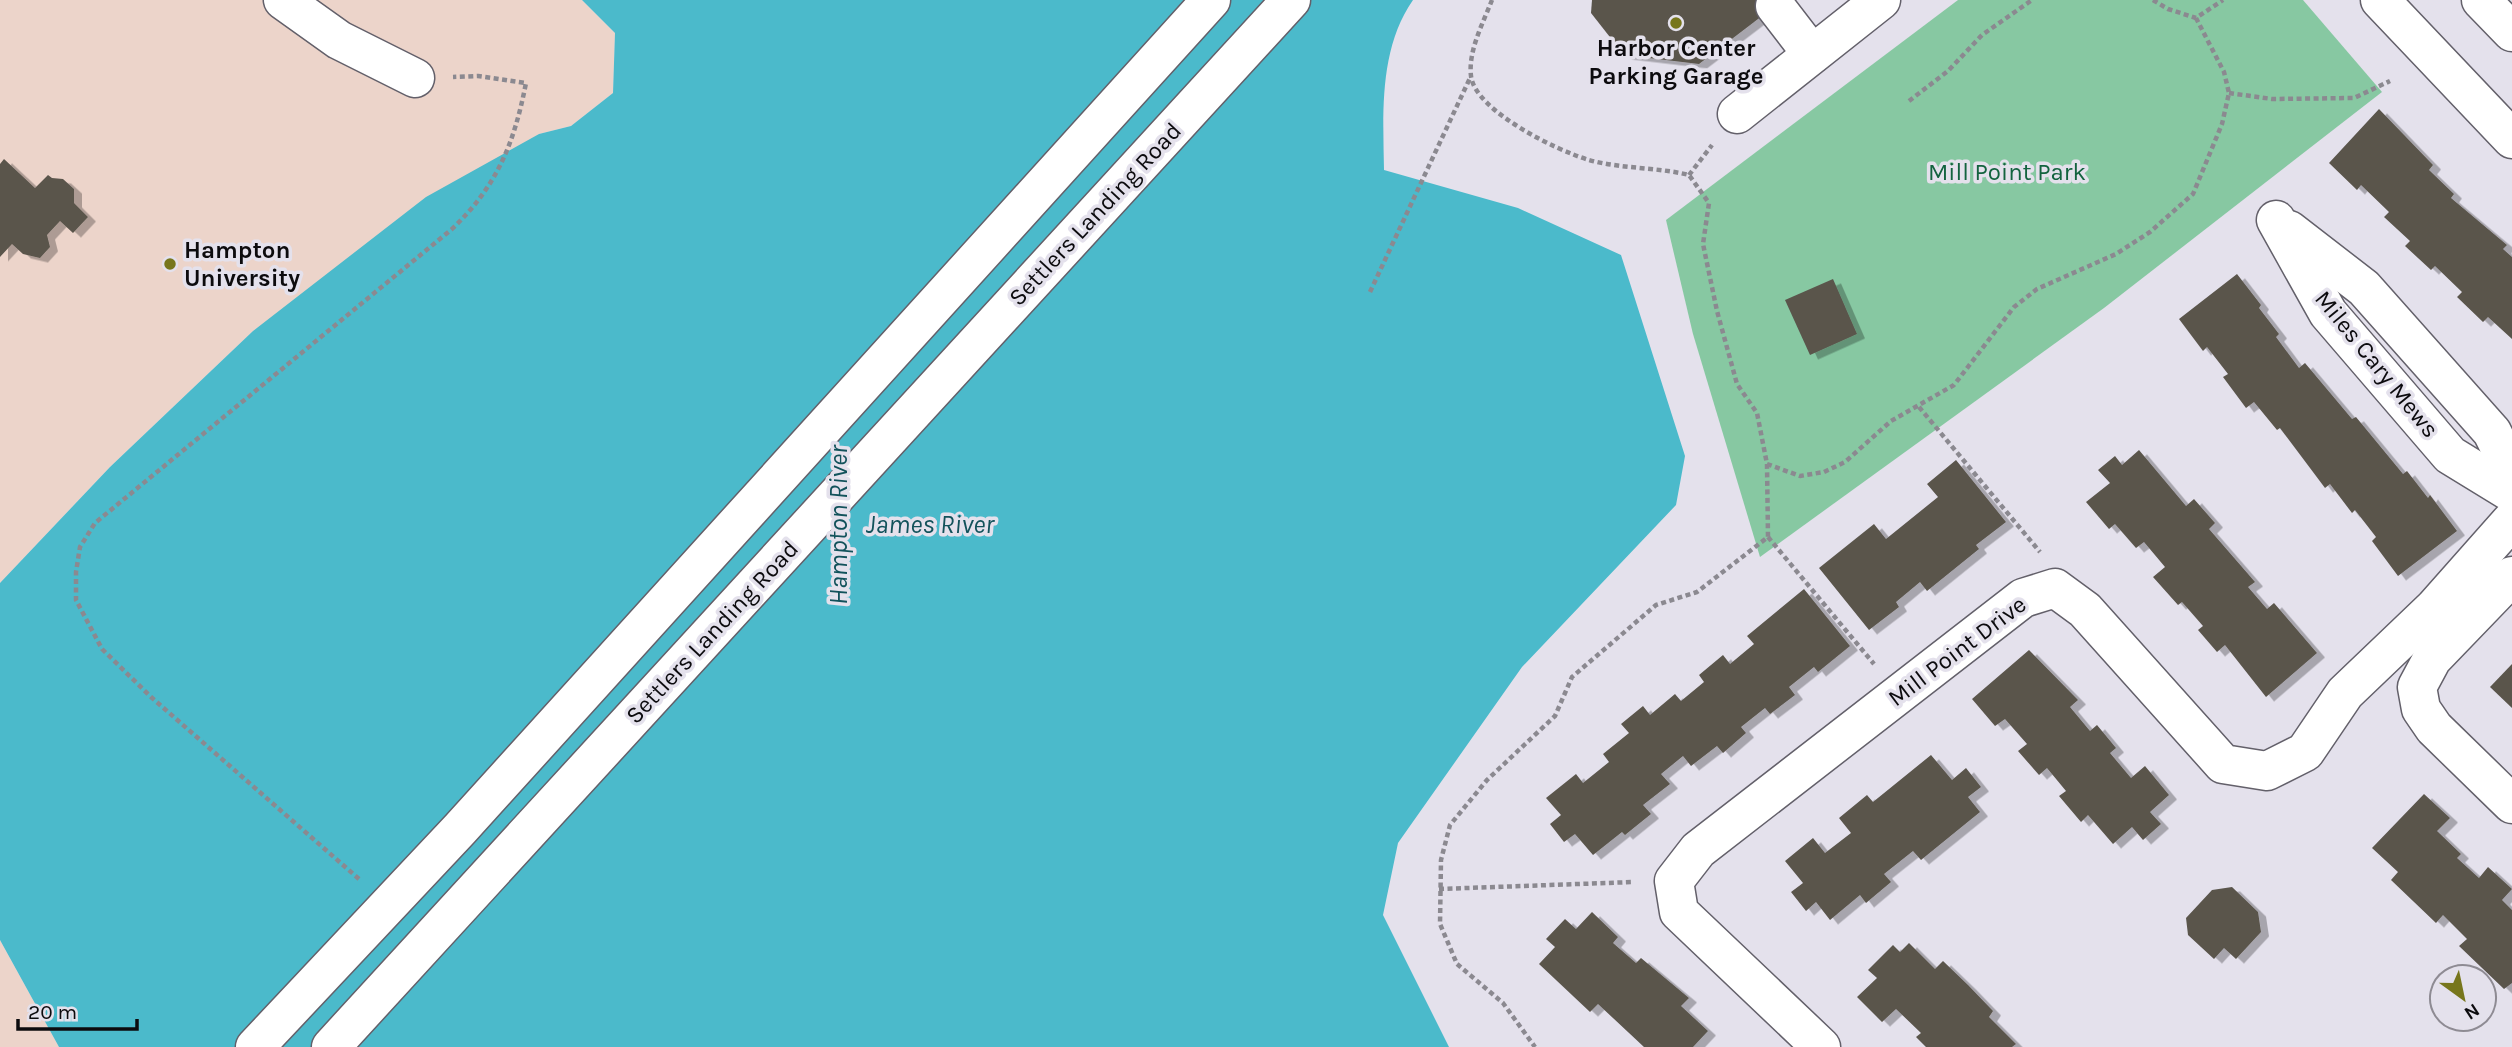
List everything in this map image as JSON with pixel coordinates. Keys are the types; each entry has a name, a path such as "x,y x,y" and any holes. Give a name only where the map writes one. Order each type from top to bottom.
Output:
{"main road":[{"path":"283,0 339,40 415,78"},
{"path":"255,1047 460,829 1211,0"},
{"name":"Settlers Landing Road","path":"331,1047 1291,0"},
{"path":"1737,114 1881,0"},
{"path":"2380,0 2512,139"},
{"path":"2482,0 2512,32"},
{"path":"1775,6 1812,54"},
{"name":"Miles Cary Mews","path":"2512,472 2492,432 2364,288 2276,220 2328,313 2450,455 2512,493"},
{"name":"Mill Point Drive","path":"1674,881 1698,850 2023,598 2055,588 2085,610 2222,764 2267,771 2305,752 2346,693 2434,608 2512,520"},
{"path":"2512,576 2432,659 2417,687 2421,709 2434,728 2512,804"},
{"path":"1674,881 1679,912 1821,1047"}],"path":[{"path":"1370,292 1471,77 1473,49 1492,0"},
{"path":"1909,102 1948,71 1982,35 2032,0"},
{"path":"1767,464 1800,476 1824,472 1845,462 1891,421 1954,385 2014,307 2029,295 2116,254 2150,232 2193,194 2219,133 2229,93 2224,72 2196,18 2168,9 2153,0"},
{"path":"2196,18 2223,0"},
{"path":"359,880 151,697 102,649 76,600 76,572 80,547 94,523 452,229 477,205 508,150 518,124 526,83 478,76 415,78"},
{"path":"1471,77 1479,97 1498,114 1589,160 1659,167 1689,175 1709,203 1703,244 1717,311 1737,384 1757,413 1767,464 1768,537 1899,694"},
{"path":"2229,93 2273,99 2314,96 2354,98 2390,81"},
{"path":"1919,407 2041,554 2055,588"},
{"path":"1535,1047 1503,1003 1457,964 1440,924 1441,860 1450,825 1487,780 1555,716 1572,677 1656,605 1698,592 1768,537"},
{"path":"1439,889 1674,881"}],"shaded area":[{"name":"Hampton University","path":"0,0 582,0 615,33 613,93 571,126 539,134 253,331 110,467 0,583"},
{"path":"0,940 1,942 59,1047 0,1047"}],"green space":[{"name":"Mill Point Park","path":"1958,0 2303,0 2382,92 2104,308 1760,557 1693,334 1666,220"}],"water":[{"name":"James River","path":"582,0 1413,0 1394,39 1385,82 1384,170 1518,208 1621,255 1685,456 1676,505 1522,667 1398,843 1383,915 1449,1047 59,1047 0,940 0,583 110,467 253,331 426,197 539,134 571,126 613,93 615,33"}],"building":[{"name":"Harbor Center Parking Garage","path":"1592,0 1783,0 1699,64 1624,55 1591,13"},
{"path":"2379,109 2433,165 2429,170 2454,194 2451,198 2507,245 2503,249 2512,257 2512,339 2488,317 2483,322 2457,297 2462,292 2435,266 2431,270 2405,246 2410,241 2384,217 2389,212 2361,185 2357,190 2329,163"},
{"path":"4,159 35,188 48,175 63,179 74,189 74,203 88,217 73,233 60,221 47,235 50,247 40,258 23,254 12,244 0,257 0,164"},
{"path":"2237,274 2261,305 2259,308 2279,334 2276,337 2299,368 2305,363 2352,419 2356,417 2403,474 2407,471 2428,498 2430,495 2457,531 2398,576 2372,541 2376,537 2355,510 2352,513 2330,484 2325,488 2280,428 2277,430 2254,402 2246,408 2223,377 2228,374 2207,347 2203,351 2179,319"},
{"path":"1833,279 1857,334 1810,355 1785,300"},
{"path":"2139,450 2186,506 2194,499 2215,523 2209,529 2255,582 2248,587 2267,609 2274,603 2317,653 2266,697 2225,645 2217,652 2198,630 2203,626 2182,602 2178,605 2153,577 2165,567 2144,542 2136,548 2115,524 2109,529 2086,502 2110,483 2098,470 2115,456 2122,465"},
{"path":"1956,460 2006,522 1976,545 1979,549 1927,591 1920,582 1896,602 1899,607 1869,630 1819,568 1874,524 1886,539 1938,497 1927,484"},
{"path":"1804,589 1850,646 1818,672 1814,667 1789,687 1795,695 1770,714 1765,708 1741,727 1746,733 1723,753 1717,746 1691,766 1683,756 1661,774 1670,784 1643,805 1651,814 1625,835 1622,832 1593,855 1575,834 1564,842 1550,824 1561,815 1546,798 1576,774 1583,783 1609,762 1603,754 1629,733 1621,724 1643,706 1650,715 1675,694 1681,701 1704,682 1699,675 1723,655 1730,664 1754,644 1747,636"},
{"path":"2029,650 2078,700 2070,707 2090,731 2097,725 2116,748 2110,753 2131,778 2145,766 2169,795 2150,812 2161,824 2143,840 2132,827 2113,844 2088,815 2081,822 2059,796 2066,791 2047,768 2039,775 2018,751 2027,744 2005,719 1995,726 1972,699"},
{"path":"2512,664 2512,708 2490,687"},
{"path":"1931,755 1952,780 1966,768 1981,787 1968,797 1980,812 1921,860 1913,851 1884,874 1891,882 1866,903 1860,895 1830,920 1816,902 1806,911 1791,892 1803,883 1785,861 1813,838 1825,853 1851,833 1839,818 1867,795 1873,802"},
{"path":"2424,794 2450,818 2437,831 2461,854 2457,858 2479,878 2488,867 2512,889 2502,900 2512,910 2512,983 2504,989 2498,983 2498,963 2477,963 2459,946 2467,939 2443,915 2436,923 2391,880 2398,872 2372,848"},
{"path":"2232,887 2258,912 2261,932 2236,959 2224,948 2214,959 2188,935 2186,918 2212,890"},
{"path":"1592,912 1618,937 1613,943 1636,963 1641,958 1689,998 1681,1006 1708,1031 1693,1047 1644,1047 1598,1004 1590,1012 1539,964 1555,947 1546,939 1565,919 1576,929"},
{"path":"1909,943 1935,969 1943,961 1993,1011 1989,1017 2016,1044 2012,1047 1926,1047 1916,1037 1921,1033 1896,1009 1882,1022 1857,997 1877,978 1868,970 1893,945 1900,952"}],"place":[{"name":"Harbor Center Parking Garage","path":"1676,23"},
{"name":"Hampton University","path":"170,264"}],"water label":[{"name":"Hampton River","path":"838,525"}]}
